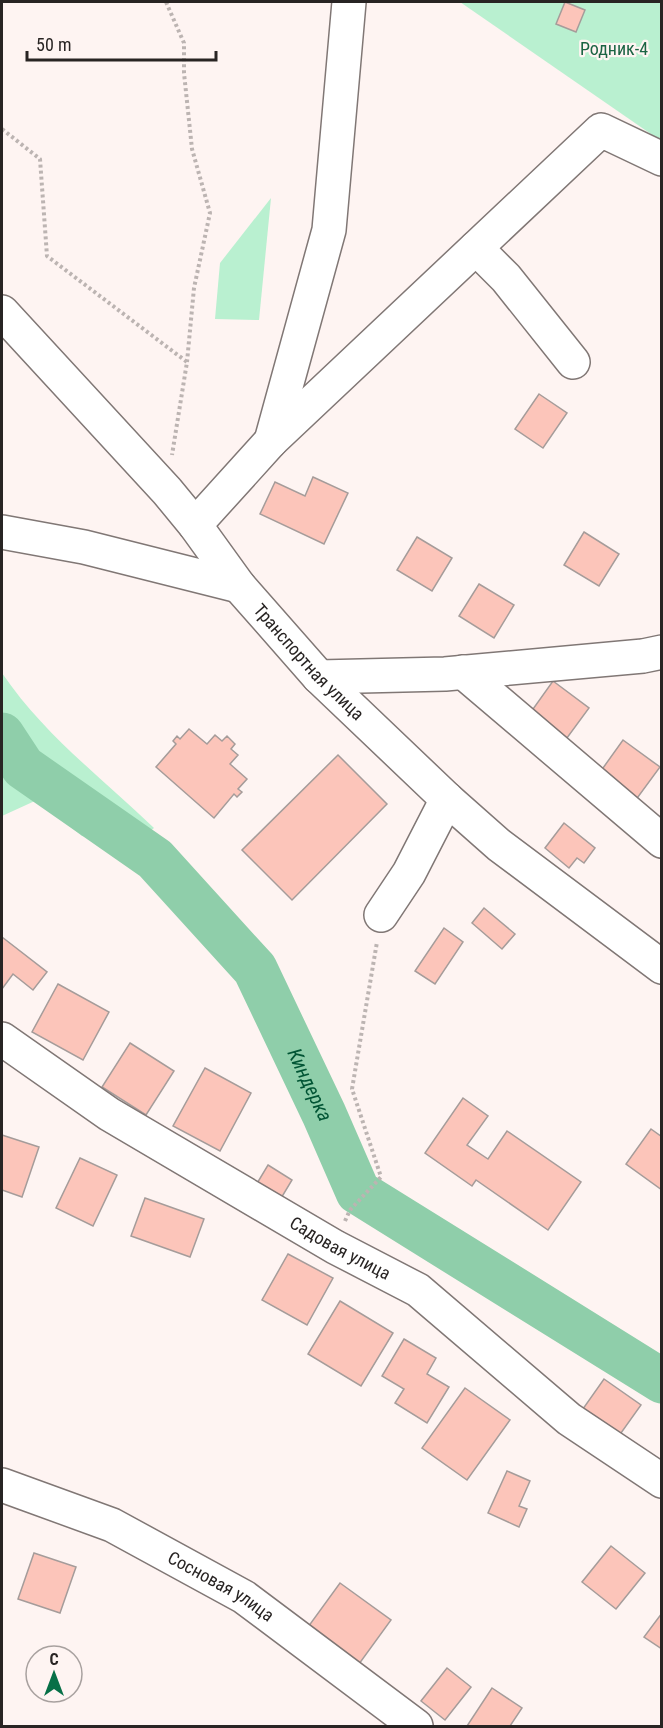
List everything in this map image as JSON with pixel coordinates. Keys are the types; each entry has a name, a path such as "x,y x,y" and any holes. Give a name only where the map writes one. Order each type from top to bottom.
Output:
{"street":[{"path":"271,441 329,230 349,2"},
{"path":"195,525 271,441 601,130 662,159"},
{"path":"476,248 506,278 573,362"},
{"name":"Транспортная улица","path":"2,312 167,491 239,586 319,678 499,845 662,967"},
{"path":"2,532 84,547 239,586"},
{"path":"319,678 463,672 642,656 662,652"},
{"path":"463,672 662,841"},
{"path":"381,915 409,873 447,799"},
{"name":"Садовая улица","path":"2,1039 109,1114 335,1246 418,1290 569,1419 662,1481"},
{"name":"Сосновая улица","path":"2,1485 112,1525 244,1597 416,1726"}],"path":[{"path":"166,2 184,43 184,73 192,149 210,213 194,288 187,362 167,491"},
{"path":"2,129 40,159 47,256 187,362"},
{"path":"350,1210 381,1177 352,1089 381,915"}],"green space":[{"name":"Родник-4","path":"460,2 661,2 661,141"},
{"path":"271,198 259,320 215,319 220,263"},
{"path":"2,673 54,736 154,828 133,844 82,836 37,800 2,816"}],"building":[{"path":"565,2 585,10 576,32 556,24"},
{"path":"539,394 567,413 543,448 515,429"},
{"path":"313,477 348,493 324,544 260,514 275,482 305,496"},
{"path":"584,532 619,554 599,586 564,565"},
{"path":"417,537 452,558 432,591 397,570"},
{"path":"479,584 514,605 494,638 459,616"},
{"path":"553,681 589,708 564,742 528,716"},
{"path":"189,729 207,744 215,735 222,741 227,736 235,744 231,749 238,755 230,764 247,779 238,789 242,792 237,797 234,794 214,818 156,767 176,744 173,741 177,736 180,739"},
{"path":"623,740 660,767 635,801 598,775"},
{"path":"338,755 387,804 292,900 242,850"},
{"path":"564,823 595,848 584,863 577,858 569,868 545,848"},
{"path":"484,908 515,934 502,949 472,923"},
{"path":"444,928 463,942 435,984 415,971"},
{"path":"2,937 47,972 33,990 13,974 2,989"},
{"path":"58,984 109,1012 83,1060 32,1032"},
{"path":"130,1043 174,1071 146,1115 102,1087"},
{"path":"205,1068 251,1093 220,1151 173,1126"},
{"path":"463,1098 488,1116 467,1145 488,1159 507,1131 581,1182 548,1230 476,1180 472,1186 425,1153"},
{"path":"651,1129 662,1137 662,1190 626,1164"},
{"path":"2,1135 39,1147 22,1197 2,1190"},
{"path":"80,1158 117,1175 93,1226 56,1208"},
{"path":"268,1165 292,1180 280,1200 256,1185"},
{"path":"145,1198 204,1219 190,1257 131,1236"},
{"path":"288,1254 333,1278 307,1325 262,1300"},
{"path":"340,1301 393,1333 361,1386 308,1354"},
{"path":"404,1339 436,1358 427,1374 449,1387 427,1423 395,1403 404,1389 382,1376"},
{"path":"604,1379 641,1405 616,1440 580,1413"},
{"path":"465,1388 510,1420 467,1480 422,1448"},
{"path":"507,1471 530,1481 519,1506 527,1509 519,1527 488,1513"},
{"path":"611,1546 645,1573 616,1609 582,1582"},
{"path":"34,1553 76,1567 60,1613 18,1599"},
{"path":"340,1583 391,1620 359,1664 308,1627"},
{"path":"662,1613 662,1649 644,1637"},
{"path":"447,1668 471,1687 445,1720 421,1701"},
{"path":"492,1688 522,1708 510,1726 467,1726"}],"waterway":[{"name":"Киндерка","path":"2,735 23,767 155,859 255,969 324,1114 358,1192 662,1381"}]}
